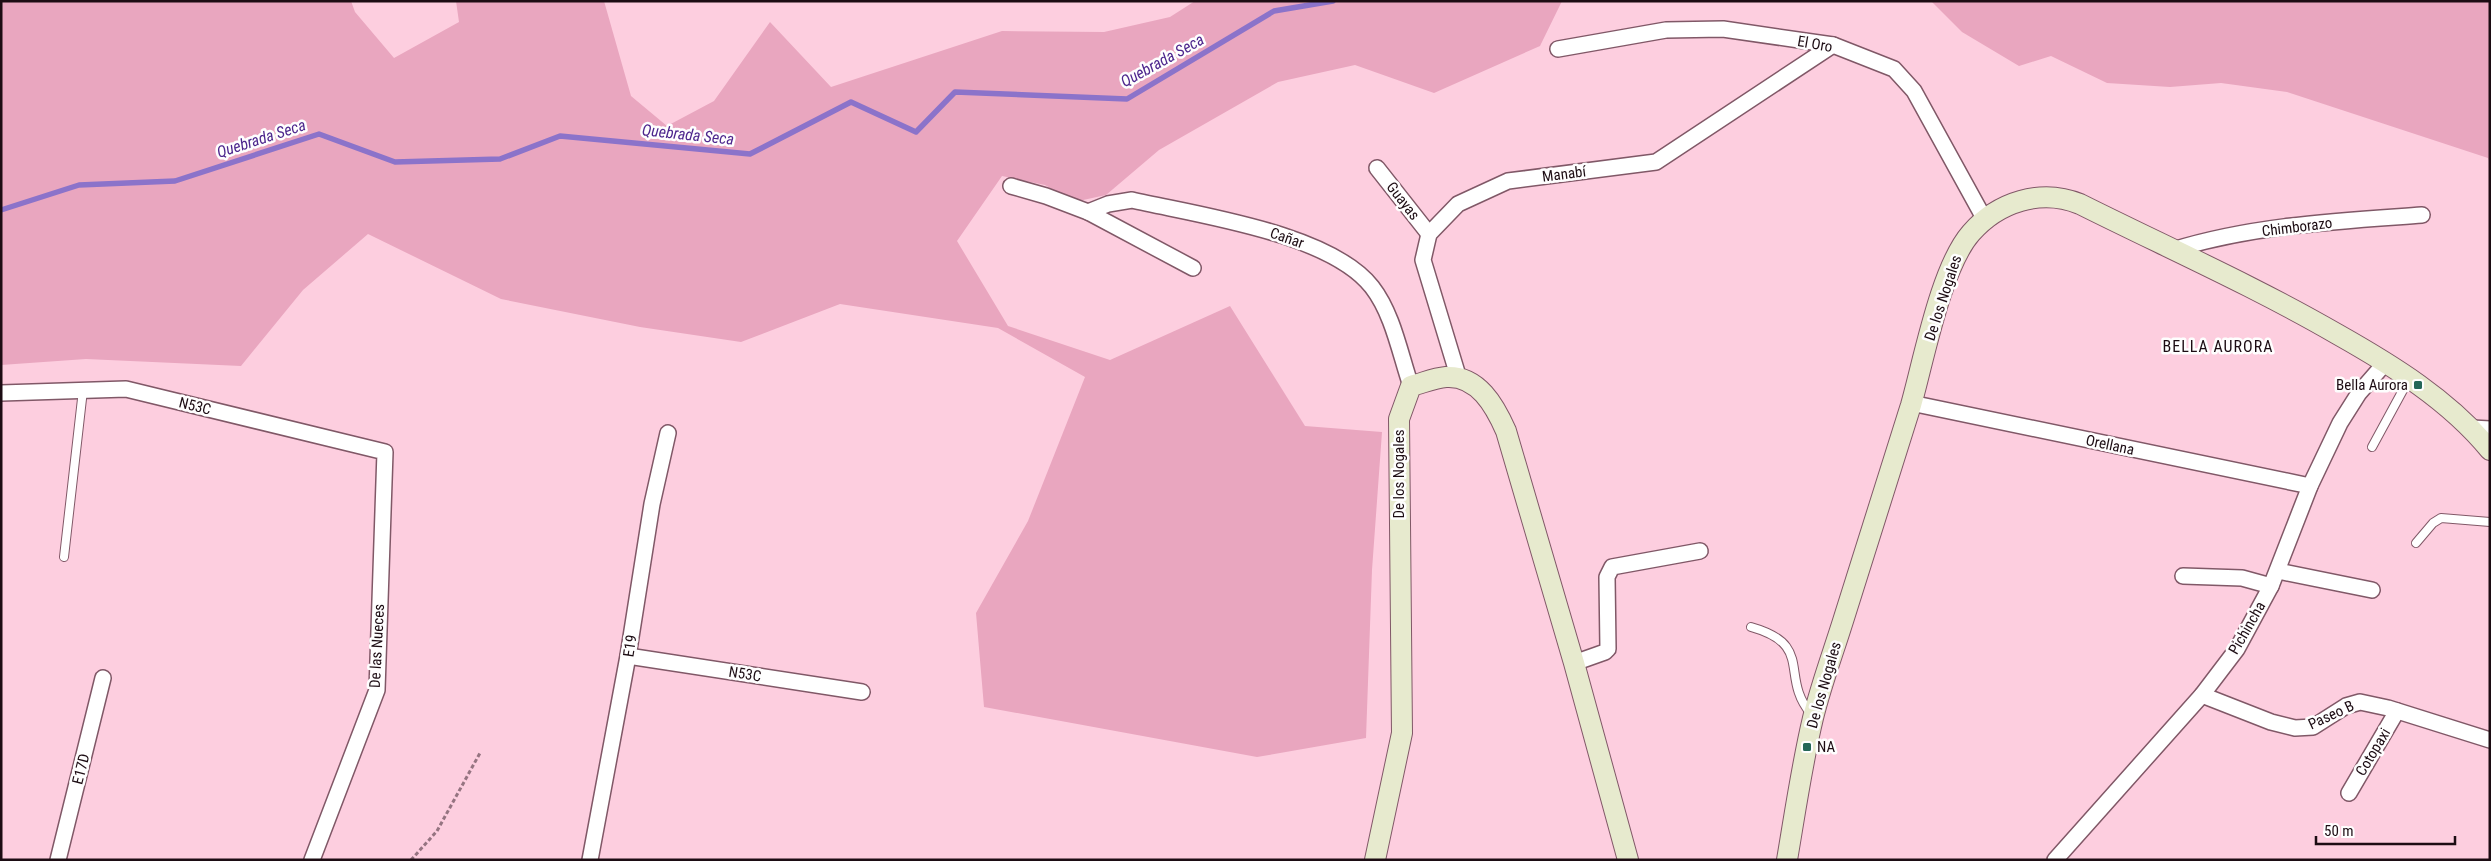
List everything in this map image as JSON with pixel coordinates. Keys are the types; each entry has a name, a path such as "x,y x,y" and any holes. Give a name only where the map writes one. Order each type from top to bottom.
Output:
{"street":[{"name":"El Oro","path":"1558,49 1666,30 1723,29 1833,45 1894,69 1914,91 1985,220"},
{"name":"Manabí","path":"1429,234 1458,204 1508,181 1656,162 1833,45"},
{"name":"Guayas","path":"1377,168 1429,234"},
{"path":"1011,186 1046,196 1088,212 1194,268"},
{"name":"De los Nogales","path":"1787,860 1813,717 1911,403 1949,271 1961,247 1971,233 1992,212 2016,202 2042,197 2080,204 2279,301 2386,362 2481,429 2490,450"},
{"name":"Cañar","path":"1088,212 1120,200 1132,200 1278,234 1331,254 1365,280 1383,304 1412,386"},
{"name":"Chimborazo","path":"2173,250 2220,237 2331,222 2422,215"},
{"path":"1429,234 1423,260 1459,379"},
{"name":"Pichincha","path":"2055,860 2202,695 2237,649 2278,571 2310,486 2340,423 2359,393 2386,362"},
{"path":"1412,386 1447,377 1459,379 1474,386 1487,396 1506,431 1574,663 1628,860"},
{"name":"De los Nogales","path":"1375,860 1402,733 1399,419 1412,386"},
{"name":"N53C","path":"1,393 126,389 385,452"},
{"name":"Orellana","path":"1911,403 2310,486"},
{"name":"E19","path":"590,860 628,656 652,504 668,433"},
{"name":"De las Nueces","path":"312,860 377,690 385,452"},
{"path":"1574,663 1605,652 1608,649 1607,576 1612,567 1700,551"},
{"path":"2278,571 2372,590"},
{"path":"2183,576 2242,578 2271,586"},
{"name":"N53C","path":"628,656 862,692"},
{"name":"E17D","path":"58,860 103,678"},
{"name":"Paseo B","path":"2202,695 2271,722 2295,728 2313,727 2353,703 2369,704 2397,711 2490,740"},
{"name":"Cotopaxi","path":"2349,793 2397,711"}],"lane":[{"path":"2372,447 2409,379"},
{"path":"64,557 83,390"},
{"path":"2416,544 2433,523 2440,518 2490,522"},
{"path":"1751,626 1771,632 1786,644 1792,656 1796,685 1803,705 1813,717"}],"path":[{"path":"412,860 438,831 480,753"}],"shaded area":[{"path":"1,1 351,1 355,12 394,58 459,22 456,1 604,1 631,96 667,126 714,101 770,22 831,87 1002,31 1104,32 1170,17 1195,1 1562,1 1540,46 1434,93 1355,65 1278,82 1159,150 1106,195 1074,202 1045,185 1002,176 957,241 1008,326 1110,360 1230,306 1305,426 1382,432 1372,570 1366,738 1257,757 984,707 976,613 1028,521 1085,377 998,328 840,304 741,342 640,327 501,299 368,234 303,290 241,366 86,359 1,365"},
{"path":"1931,1 2490,1 2490,163 2488,158 2287,92 2221,83 2170,87 2107,83 2051,56 2019,66 1962,32"}],"waterway":[{"name":"Quebrada Seca","path":"1,210 79,185 175,181 319,134 395,162 500,159 560,136 750,154 851,102 916,132 955,92 1127,99 1274,11 1333,1"}],"place":[{"name":"Bella Aurora","path":"2418,385"},
{"name":"NA","path":"1807,747"}],"district":[{"name":"BELLA AURORA","path":"2218,346"}]}
